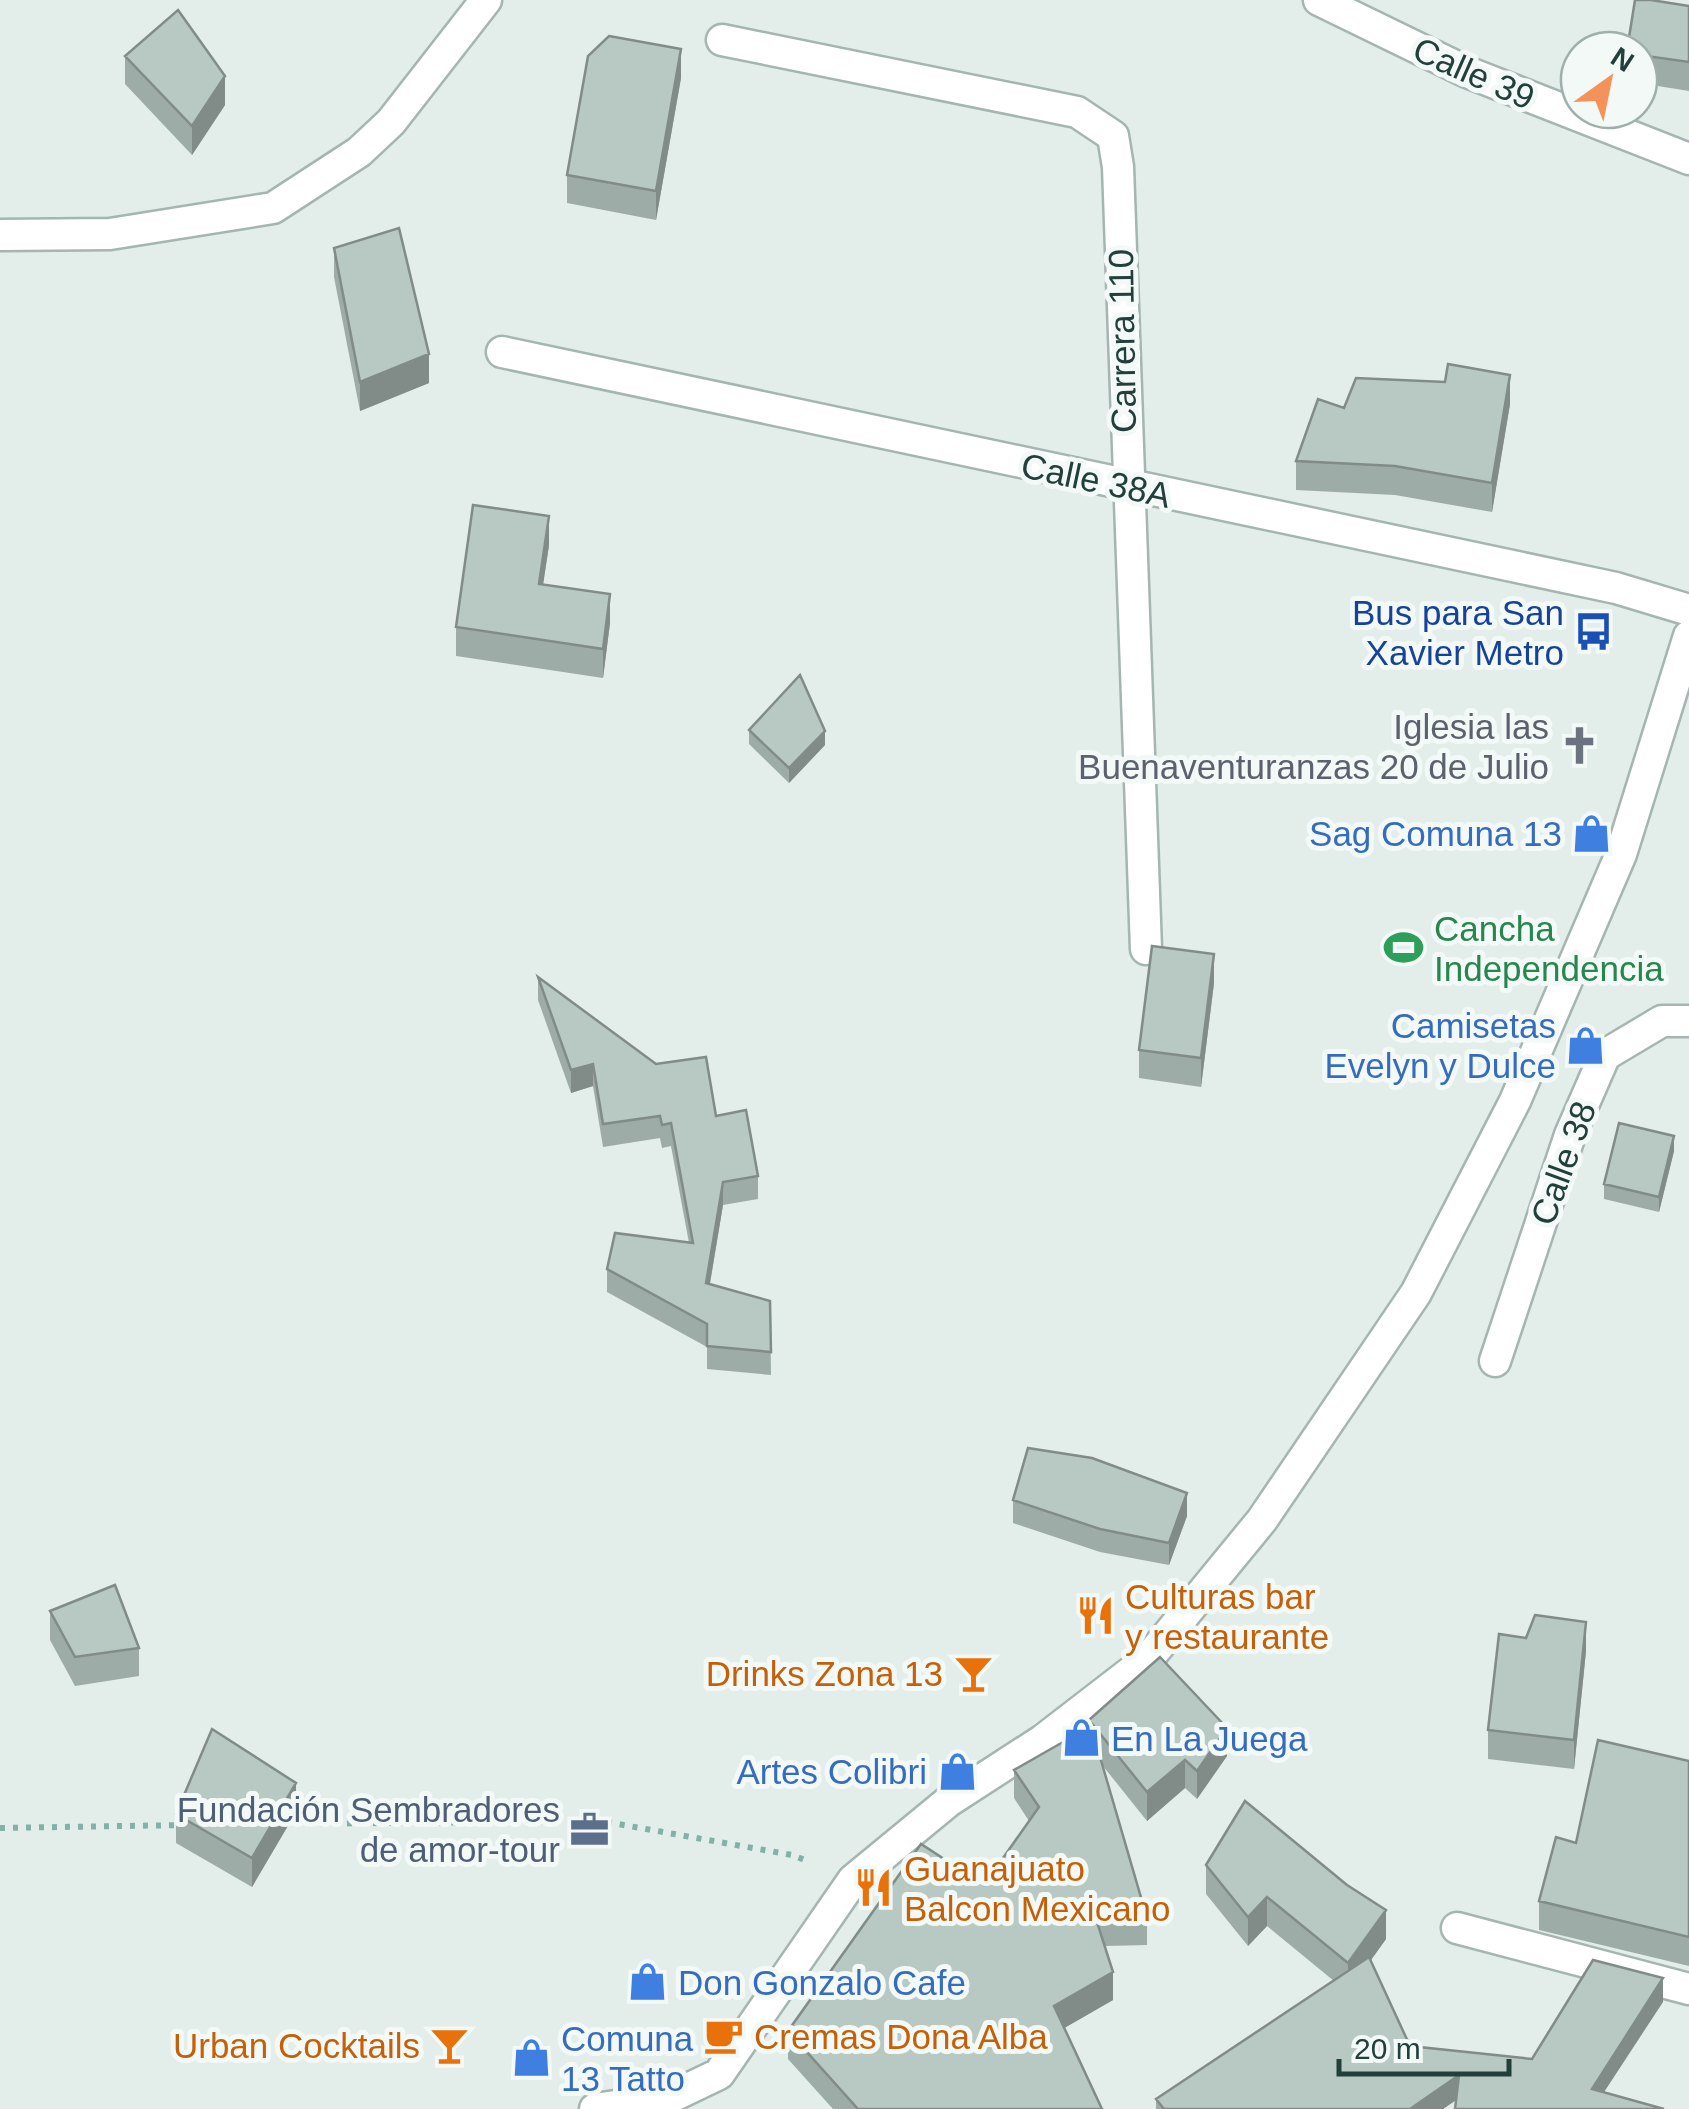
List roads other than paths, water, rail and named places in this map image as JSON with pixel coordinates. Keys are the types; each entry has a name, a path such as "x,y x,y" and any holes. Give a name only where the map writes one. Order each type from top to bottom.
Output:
{"street":[{"path":"0,235 110,234 273,208 359,152 391,122 486,0"},
{"name":"Calle 39","path":"1319,0 1467,72 1689,159"},
{"name":"Carrera 110","path":"722,40 1077,112 1112,136 1118,167 1126,486 1146,949"},
{"name":"Calle 38A","path":"502,352 1616,588 1689,610"},
{"path":"595,2109 669,2098 719,2074 853,1880 949,1801 1044,1740 1148,1659 1262,1520 1416,1293 1515,1100 1621,854 1689,636"},
{"name":"Calle 38","path":"1495,1361 1570,1135 1605,1055 1662,1021 1689,1022"},
{"path":"1456,1928 1689,1989"}],"place":[{"name":"Bus para San Xavier Metro","path":"1594,632"},
{"name":"Iglesia las Buenaventuranzas 20 de Julio","path":"1579,746"},
{"name":"Sag Comuna 13","path":"1592,833"},
{"name":"Cancha Independencia","path":"1404,948"},
{"name":"Camisetas Evelyn y Dulce","path":"1586,1045"},
{"name":"Culturas bar y restaurante","path":"1095,1616"},
{"name":"Drinks Zona 13","path":"973,1673"},
{"name":"En La Juega","path":"1081,1738"},
{"name":"Artes Colibri","path":"957,1771"},
{"name":"Fundación Sembradores de amor-tour","path":"590,1829"},
{"name":"Guanajuato Balcon Mexicano","path":"874,1888"},
{"name":"Don Gonzalo Cafe","path":"648,1982"},
{"name":"Cremas Dona Alba","path":"724,2036"},
{"name":"Urban Cocktails","path":"450,2045"},
{"name":"Comuna 13 Tatto","path":"531,2058"}]}
